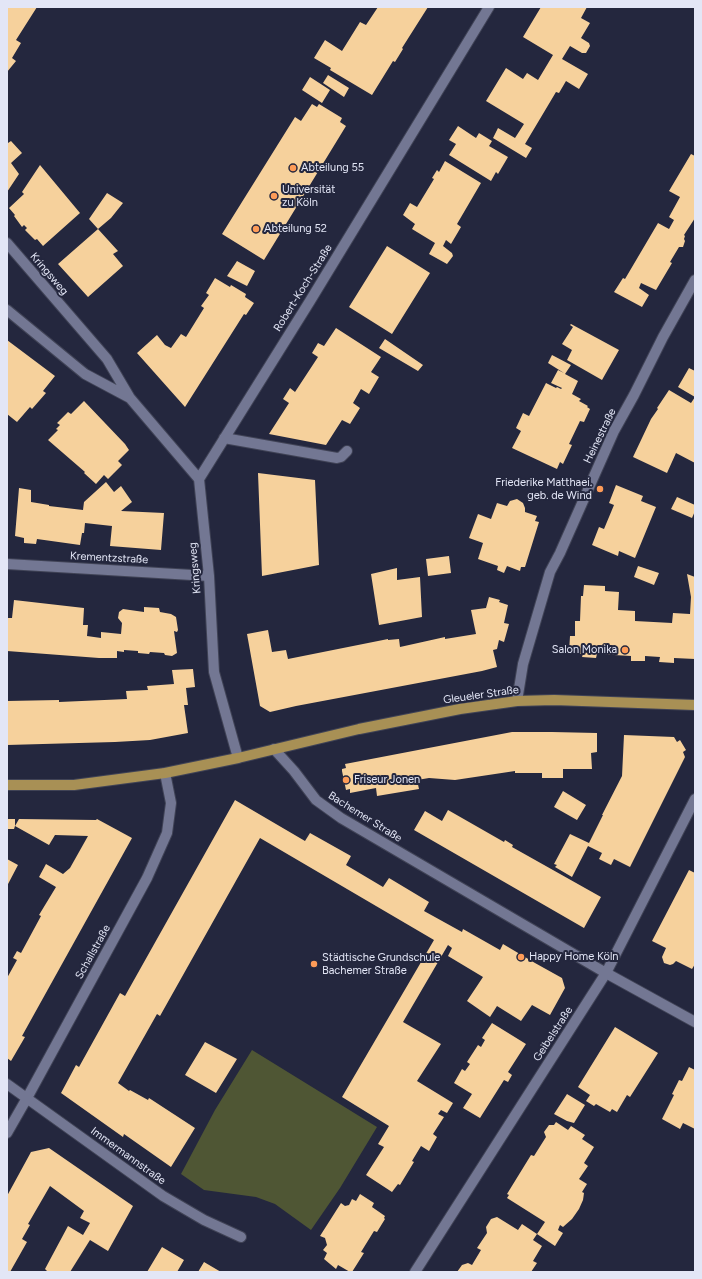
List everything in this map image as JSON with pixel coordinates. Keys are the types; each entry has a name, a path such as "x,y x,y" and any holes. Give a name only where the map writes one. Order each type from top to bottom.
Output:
{"main road":[{"name":"Gleueler Straße","path":"274,749 359,729 460,709 517,701 554,700 695,705"},
{"path":"7,786 74,785 165,773 274,749"}],"street":[{"name":"Robert-Koch-Straße","path":"198,478 318,287 489,7"},
{"name":"Kringsweg","path":"7,243 107,359 130,398 198,478 209,576 214,672 238,758"},
{"name":"Heinestraße","path":"517,701 523,664 550,572 560,553 614,431 663,337 695,280"},
{"name":"Kringsweg","path":"7,310 85,374 130,398"},
{"path":"224,438 337,458 341,457 347,451"},
{"name":"Krementzstraße","path":"7,564 209,576"},
{"name":"Bachemer Straße","path":"274,749 294,771 316,800 324,806 358,828 606,973 695,1022"},
{"name":"Schallstraße","path":"7,1133 147,878 167,833 171,803 165,773"},
{"name":"Geibelstraße","path":"415,1272 606,973 695,799"},
{"name":"Immermannstraße","path":"7,1084 163,1196 204,1220 241,1237"}],"green space":[{"path":"252,1050 377,1127 340,1188 311,1230 275,1204 256,1197 204,1190 181,1174 215,1110"}],"building":[{"path":"7,7 37,7 16,40 21,43 12,58 16,61 7,72"},
{"path":"378,7 428,7 402,48 403,49 395,62 393,61 372,95 330,70 331,68 314,58 325,40 342,51 360,22 366,25"},
{"path":"541,7 587,7 581,18 590,23 581,38 589,43 590,46 586,53 582,53 570,46 562,59 588,74 579,89 566,81 559,93 556,92 525,144 532,148 526,158 493,138 498,128 515,138 524,124 486,101 506,68 523,79 527,73 538,80 553,55 523,37"},
{"path":"328,75 349,88 344,97 323,83"},
{"path":"310,77 330,90 322,103 302,90"},
{"name":"Universität zu Köln","path":"312,104 317,107 319,104 342,118 340,122 346,126 264,260 222,234 295,117 301,121"},
{"path":"458,126 476,138 479,133 492,141 489,146 508,157 498,174 496,172 491,181 449,155 456,144 449,140"},
{"path":"11,141 22,153 11,163 19,174 7,192 7,142 8,143"},
{"path":"691,154 695,156 695,218 684,235 685,241 683,247 679,247 670,262 672,263 656,290 641,283 639,288 649,295 642,307 614,292 623,278 625,279 658,223 669,229 674,220 669,217 680,197 669,191"},
{"path":"445,161 481,183 457,224 461,227 451,244 446,240 443,246 452,253 453,256 447,264 429,254 435,243 412,229 415,224 403,215 410,203 417,207 434,179 432,178 437,170 439,172"},
{"path":"40,165 80,213 43,246 37,239 35,240 25,230 27,228 24,225 22,227 9,208 24,194 22,192"},
{"path":"107,193 123,203 111,218 98,229 89,219"},
{"path":"98,229 118,251 113,254 123,266 88,297 58,264"},
{"path":"387,246 430,273 392,334 349,307"},
{"path":"237,261 255,271 247,286 227,276"},
{"path":"215,278 246,294 245,297 254,303 246,315 244,314 185,407 137,353 157,335 165,345 171,348 181,334 186,337 204,308 201,306 209,295 206,293"},
{"path":"571,324 619,350 602,380 567,360 572,350 562,344 573,327 570,325"},
{"path":"336,328 381,357 371,372 379,377 369,394 361,389 353,403 360,408 350,424 342,420 326,445 269,434 289,403 283,399 290,388 295,392 318,357 312,353 318,343 324,346"},
{"path":"385,339 423,365 418,371 379,348"},
{"path":"7,340 55,376 43,391 46,393 32,409 30,407 17,422 7,414"},
{"path":"552,355 571,365 565,374 578,381 572,394 581,399 579,401 588,406 587,407 590,409 584,422 580,421 569,444 572,445 563,464 560,462 557,469 512,448 521,431 516,428 523,413 529,416 546,383 556,388 562,388 551,383 558,370 564,373 548,363"},
{"path":"689,368 695,371 695,397 678,387"},
{"path":"669,390 691,403 695,397 695,463 676,453 667,473 633,457 651,419"},
{"path":"84,401 129,450 118,461 122,465 108,479 104,475 96,484 84,473 85,472 48,440 58,430 56,429 60,425 57,423 68,412 71,414"},
{"path":"258,473 315,480 319,565 262,576"},
{"path":"106,482 114,492 121,486 132,502 121,511 164,513 161,550 110,546 112,526 85,523 84,533 82,533 80,545 37,539 36,544 24,543 24,538 15,536 19,488 31,490 31,502 49,506 83,510 84,502"},
{"path":"616,485 643,496 641,501 656,507 635,558 619,551 618,556 592,545 599,527 604,529 614,505 609,503"},
{"path":"677,497 695,505 695,511 692,518 671,509"},
{"path":"517,499 523,503 525,512 537,516 535,521 539,522 525,567 521,567 520,571 507,566 504,573 497,570 498,566 478,559 483,543 469,538 478,514 491,519 497,503 507,506 510,501"},
{"path":"449,556 451,573 428,576 426,559"},
{"path":"638,566 659,573 654,585 634,577"},
{"path":"397,568 397,580 420,577 422,617 379,625 371,574"},
{"path":"687,574 695,577 695,659 674,658 674,663 659,662 660,657 645,656 645,661 631,661 631,656 597,654 596,658 582,657 583,654 569,653 570,636 575,636 575,621 580,621 581,596 583,596 584,585 605,586 605,591 619,592 618,610 635,611 635,621 672,623 673,613 690,614 691,597"},
{"path":"489,597 500,600 499,602 508,605 504,623 509,624 504,642 499,640 497,649 493,650 497,667 270,712 260,706 247,634 268,630 272,652 286,650 288,659 388,639 399,639 400,647 445,637 445,639 476,634 471,610 486,608"},
{"path":"14,600 84,608 83,625 88,625 87,636 101,638 101,632 121,634 122,623 118,618 119,612 123,609 144,612 144,607 159,608 160,612 171,614 176,617 178,630 177,632 174,631 177,653 172,656 165,655 164,653 150,652 149,654 138,653 138,651 124,650 124,652 117,651 117,658 99,658 7,651 7,618 12,618"},
{"path":"193,669 195,687 186,688 188,705 184,705 188,733 150,740 7,745 7,701 59,700 59,702 127,699 126,691 148,690 147,686 174,684 172,670"},
{"path":"512,732 597,733 597,752 591,753 592,769 563,769 563,778 542,778 542,773 515,773 515,771 455,780 429,778 417,780 419,789 377,796 376,788 350,793 350,789 346,790 342,771 342,769 346,768 345,764"},
{"path":"624,735 674,737 677,742 680,740 686,750 683,752 685,757 630,867 614,859 611,865 599,859 602,853 588,846 572,877 555,867 557,865 554,864 570,834 589,843 622,776"},
{"path":"563,791 586,805 577,820 554,807"},
{"path":"235,800 305,841 310,833 351,856 346,865 383,887 389,878 429,902 424,911 462,932 463,929 500,950 503,944 562,978 565,988 550,1015 532,1005 521,1021 497,1006 490,1017 467,1001 483,977 448,956 452,948 448,945 403,1022 441,1044 417,1081 453,1103 447,1113 441,1110 438,1114 444,1117 433,1134 437,1137 429,1151 421,1146 412,1161 414,1162 400,1185 398,1184 392,1192 366,1175 384,1147 378,1144 389,1126 342,1097 434,940 260,838 160,1016 157,1014 118,1083 129,1091 130,1090 148,1100 149,1098 195,1128 171,1167 124,1134 123,1137 61,1093 76,1065 79,1067 120,993 125,996"},
{"path":"448,810 504,842 505,840 513,845 512,847 601,897 584,928 414,830 425,811 442,821"},
{"path":"7,819 15,819 14,829 7,829"},
{"path":"19,819 97,819 132,838 22,1036 25,1037 11,1061 7,1058 7,978 17,960 13,958 17,951 21,953 41,916 39,915 56,887 39,877 46,864 63,874 70,868 88,836 55,835 49,845 15,826"},
{"path":"7,859 18,865 7,886"},
{"path":"689,870 695,873 695,964 692,969 676,961 670,965 664,963 662,957 666,948 652,941"},
{"path":"492,1023 526,1044 508,1072 512,1075 508,1082 504,1080 480,1118 463,1108 472,1094 454,1083 462,1069 465,1071 470,1064 467,1062 478,1045 481,1047 485,1040 482,1038"},
{"path":"615,1027 658,1053 630,1097 627,1095 617,1112 612,1109 610,1112 596,1104 594,1106 586,1101 590,1095 578,1087"},
{"path":"205,1042 237,1059 216,1093 185,1075"},
{"path":"689,1067 695,1070 695,1129 683,1123 680,1129 662,1119 674,1095 672,1094 679,1080 682,1081"},
{"path":"567,1094 585,1105 574,1123 554,1114"},
{"path":"556,1122 568,1130 571,1126 585,1135 582,1139 594,1147 584,1163 588,1166 579,1179 587,1184 582,1192 584,1193 583,1200 572,1219 563,1227 560,1225 558,1230 563,1233 555,1246 537,1234 545,1222 507,1198 509,1195 507,1194 531,1155 534,1156 546,1137 544,1132 549,1125 554,1125"},
{"path":"49,1148 133,1206 108,1251 90,1240 70,1272 46,1272 47,1271 45,1269 68,1226 83,1235 90,1223 80,1218 84,1211 50,1186 28,1224 30,1225 22,1239 27,1242 10,1272 7,1272 7,1196 31,1152"},
{"path":"360,1194 374,1203 372,1207 385,1216 385,1219 377,1232 374,1231 361,1252 364,1253 352,1272 338,1265 336,1269 324,1259 327,1253 323,1250 327,1245 325,1238 320,1236 341,1203 345,1206 349,1205 352,1199 356,1201"},
{"path":"497,1217 518,1230 522,1224 537,1234 533,1240 542,1246 533,1261 537,1263 531,1272 457,1272 462,1265 468,1263 472,1265 481,1250 477,1248 487,1233 486,1227 491,1219"},
{"path":"162,1247 184,1260 177,1272 147,1272"},
{"path":"204,1262 221,1272 198,1272"}],"place":[{"name":"Abteilung 55","path":"293,168"},
{"name":"Universität zu Köln","path":"274,196"},
{"name":"Abteilung 52","path":"256,229"},
{"name":"Friederike Matthaei. geb. de Wind","path":"600,489"},
{"name":"Salon Monika","path":"625,650"},
{"name":"Friseur Jonen","path":"346,780"},
{"name":"Happy Home Köln","path":"521,957"},
{"name":"Städtische Grundschule Bachemer Straße","path":"314,964"}]}
